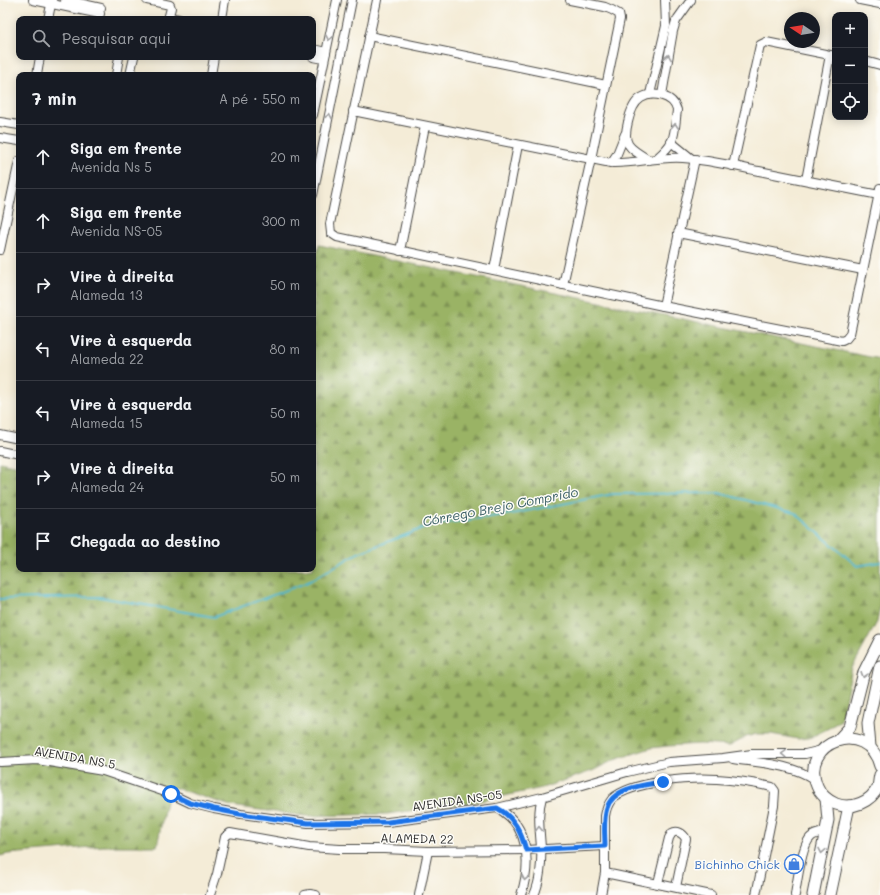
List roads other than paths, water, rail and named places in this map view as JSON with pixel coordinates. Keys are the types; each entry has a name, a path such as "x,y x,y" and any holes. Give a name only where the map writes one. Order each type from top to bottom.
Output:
{"main road":[{"path":"838,740 850,727 864,672 880,640"},
{"path":"870,747 868,723 880,666"},
{"path":"880,766 878,757 870,747 860,741 849,738 838,740 830,743 822,750 814,769 814,780 819,791 826,799 837,804 850,806 865,801 870,797 879,787 880,775"},
{"path":"813,895 826,832 828,811 826,799"},
{"path":"830,895 850,806"}],"street":[{"path":"33,0 100,10"},
{"path":"65,0 100,10"},
{"path":"147,0 170,5 169,16"},
{"path":"223,16 226,0"},
{"path":"316,100 337,0"},
{"path":"316,180 352,0"},
{"path":"353,111 610,163 627,163 653,159 694,159 879,192 876,229 863,270 850,334 842,341 663,306 341,238 331,232 330,224 353,111 377,0"},
{"path":"563,285 619,26 619,14 612,10 605,7 570,0"},
{"path":"650,94 666,26 665,0"},
{"path":"662,95 672,30 676,21 691,0"},
{"path":"860,0 880,4"},
{"path":"49,16 52,2"},
{"path":"369,36 606,85"},
{"path":"733,166 760,45 766,42 832,55"},
{"path":"316,51 325,56"},
{"path":"316,57 325,56"},
{"path":"38,72 40,60"},
{"path":"116,72 118,60"},
{"path":"131,72 133,60"},
{"path":"212,72 214,60"},
{"path":"806,180 832,60"},
{"path":"868,62 880,65"},
{"path":"610,163 617,154 625,133 631,110 640,99 650,94 662,95 672,102 677,110 672,142 669,148 653,159"},
{"path":"0,122 16,125"},
{"path":"400,251 425,126"},
{"path":"625,133 629,145 639,154 653,159"},
{"path":"0,138 16,141"},
{"path":"672,142 694,159"},
{"path":"494,270 518,145"},
{"path":"663,306 694,159"},
{"path":"0,250 16,175"},
{"path":"678,233 863,270"},
{"path":"0,435 16,438"},
{"path":"0,451 16,454"},
{"name":"AVENIDA NS-05","path":"190,803 240,814 308,823 388,822 497,808 669,762 752,754 806,754 822,750"},
{"name":"AVENIDA NS-05","path":"723,758 754,762 793,770 806,774 814,780"},
{"name":"AVENIDA NS 5","path":"0,762 37,760 103,771 171,794 190,803"},
{"path":"601,895 605,873 605,816 608,804 615,796 629,789 673,780 698,778 717,779 772,787 775,791 776,798 756,895"},
{"path":"534,895 538,882 541,849 539,822 540,803 542,797"},
{"path":"497,808 506,812 523,838 528,860 521,895"},
{"path":"658,883 669,838 672,833 677,832 684,835 686,839 676,887"},
{"path":"795,895 804,848 812,835 826,832"},
{"name":"ALAMEDA 22","path":"210,895 217,874 225,837 229,833 320,848 428,851 526,850 605,846"},
{"path":"419,895 428,851"},
{"path":"605,873 711,895"},
{"path":"305,895 316,895"}],"waterway":[{"name":"Córrego Brejo Comprido","path":"0,599 99,597 214,617 308,582 358,553 432,525 511,514 613,494 719,493 795,513 857,566 880,562"}],"place":[{"name":"Bichinho Chick","path":"794,864"}]}
